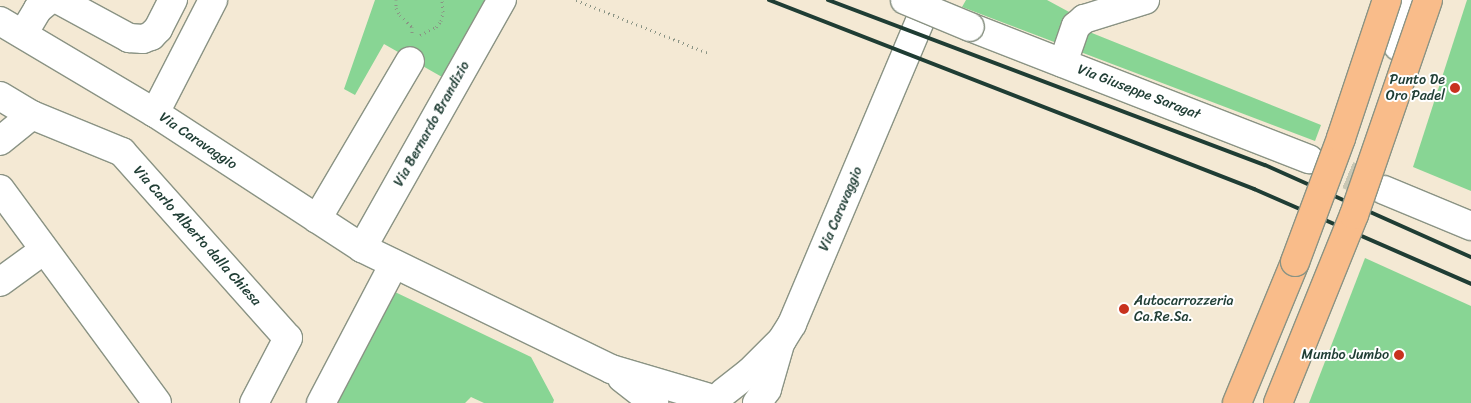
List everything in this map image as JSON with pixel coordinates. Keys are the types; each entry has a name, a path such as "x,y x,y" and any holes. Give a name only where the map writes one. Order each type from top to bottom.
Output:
{"highway":[{"path":"1237,403 1295,262 1341,138 1387,0"},
{"path":"1278,403 1354,215 1428,0"}],"street":[{"path":"23,34 48,1 129,38 143,39 152,36 158,30 173,0"},
{"path":"155,113 213,0"},
{"name":"Via Bernardo Brandizio","path":"362,248 502,0"},
{"name":"Via Giuseppe Saragat","path":"905,0 1309,159"},
{"name":"Via Caravaggio","path":"0,21 155,113 362,248 611,369 718,399 750,372 782,340 792,324 930,0"},
{"path":"1063,63 1076,26 1084,19 1145,0"},
{"path":"1353,177 1413,0"},
{"path":"317,219 411,48"},
{"name":"Via Carlo Alberto dalla Chiesa","path":"0,96 32,115 122,152 288,338 254,403"},
{"path":"0,141 32,115"},
{"path":"0,189 157,403"},
{"path":"1384,190 1471,226"},
{"path":"0,282 44,250"},
{"path":"321,403 394,264"},
{"name":"Via Caravaggio","path":"757,403 767,389 782,340"},
{"name":"Via Caravaggio","path":"611,369 654,403"}],"path":[{"path":"396,0 396,8 400,15 412,27 411,48"},
{"path":"411,48 420,35 436,28 443,12 442,0"},
{"path":"576,0 710,54"}],"green space":[{"path":"375,0 486,0 442,77 384,44 355,95 344,89"},
{"path":"966,0 1047,0 1071,13 1067,23 1321,125 1315,141 962,7"},
{"name":"Punto De Oro Padel","path":"1467,0 1471,0 1471,191 1413,167"},
{"name":"Mumbo Jumbo","path":"1365,258 1471,306 1471,403 1309,403"},
{"path":"395,292 531,357 554,400 553,403 484,403 471,397 465,403 334,403"}],"tunnel":[{"path":"1309,159 1384,190"}],"railway":[{"path":"769,0 1254,189 1471,284"},
{"path":"828,0 1265,165 1471,257"}],"place":[{"name":"Punto De Oro Padel","path":"1455,88"},
{"name":"Autocarrozzeria Ca.Re.Sa.","path":"1124,309"},
{"name":"Mumbo Jumbo","path":"1399,355"}]}
